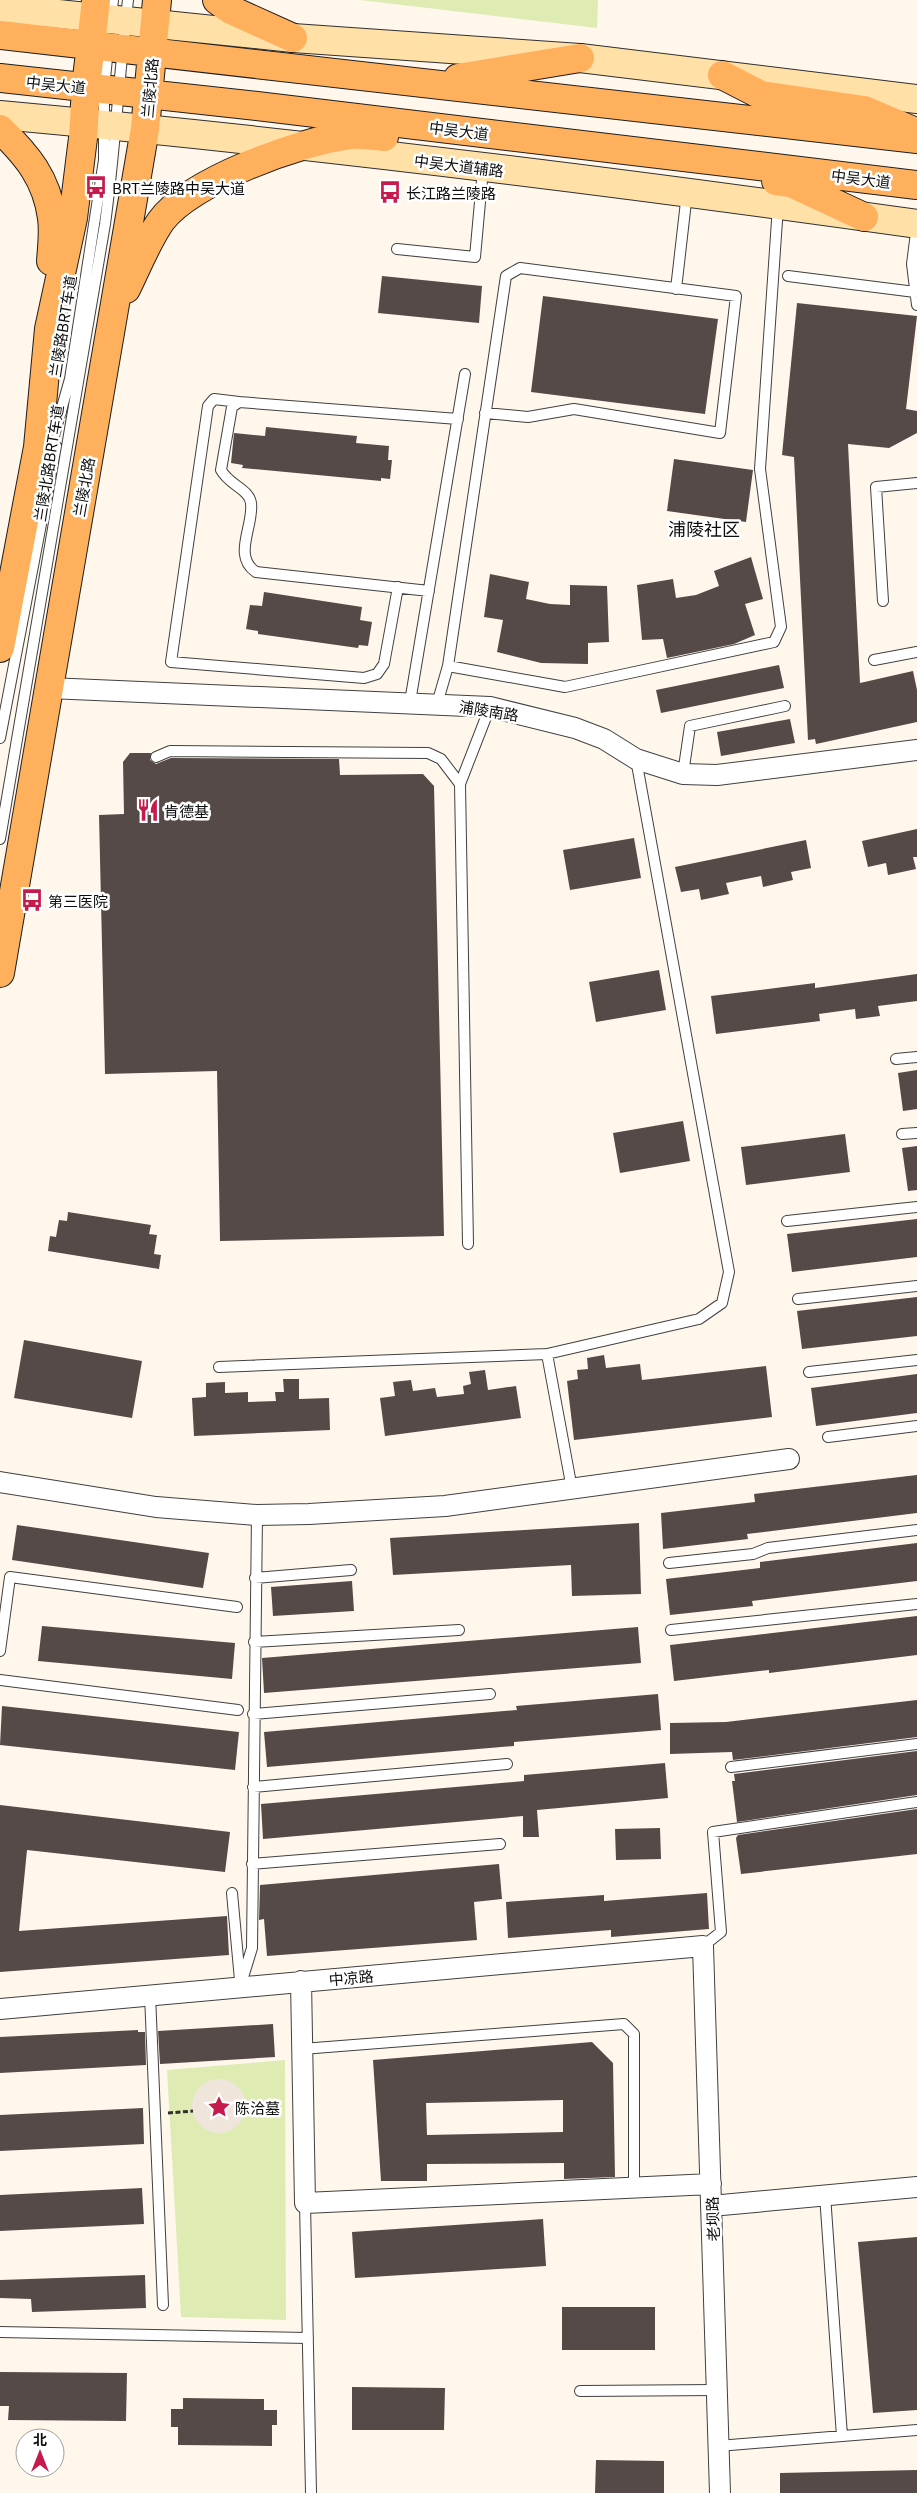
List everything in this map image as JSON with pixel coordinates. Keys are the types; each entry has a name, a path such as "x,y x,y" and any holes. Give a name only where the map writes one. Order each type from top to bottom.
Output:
{"main road":[{"path":"216,0 231,10 292,38"},
{"path":"0,8 110,24 152,53 917,139"},
{"path":"0,35 110,24 156,12 292,38 580,58 917,99"},
{"name":"兰陵北路","path":"0,974 145,129 156,12"},
{"path":"49,329 73,218 101,124 110,24"},
{"path":"0,50 5,54 4,66 0,66"},
{"path":"427,83 580,58"},
{"path":"257,106 235,86 235,73 260,64"},
{"path":"722,75 761,95 864,110 917,133"},
{"name":"中吴大道","path":"0,78 257,106 917,185"},
{"name":"中吴大道辅路","path":"0,115 101,124 687,192 917,224"},
{"path":"0,130 26,154 43,182 52,218 49,329 38,448 0,648"},
{"path":"114,312 161,221 185,197 218,178 302,147 351,135 431,139 484,133"},
{"path":"670,156 715,172 791,183 864,217"}],"street":[{"name":"浦陵南路","path":"49,688 410,702 490,707 574,728 604,739 636,759 683,774 717,775 917,750"},
{"path":"0,1482 156,1507 257,1515 445,1506 790,1459"},
{"name":"中凉路","path":"0,2010 301,1981 703,1946"},
{"name":"老坝路","path":"703,1946 720,2493"},
{"path":"301,1981 305,2203 711,2184"},
{"path":"711,2206 917,2187"}],"lane":[{"name":"兰陵路BRT车道","path":"16,563 70,379 104,160 101,124"},
{"name":"兰陵北路BRT车道","path":"0,839 105,224 113,165 101,124"},
{"path":"397,249 475,257 483,168"},
{"path":"676,289 687,192"},
{"path":"448,666 565,687 774,642 781,627 760,469 778,205"},
{"path":"917,224 912,264 917,305"},
{"path":"437,704 448,666 485,413 506,276 520,268 736,296 720,433 574,409 528,417 485,413"},
{"path":"788,276 915,292"},
{"path":"410,702 465,374"},
{"name":"兰陵北路BRT车道","path":"0,738 70,379"},
{"path":"398,587 384,664 377,674 364,678 171,662 208,406 214,399 458,419"},
{"path":"239,402 232,407 221,470 226,480 248,494 251,504 244,556 248,566 256,572 429,591"},
{"path":"883,601 876,488 917,484 917,491"},
{"path":"874,660 917,652"},
{"path":"683,774 690,726 785,706"},
{"path":"468,1244 460,784 490,707"},
{"path":"156,757 170,751 428,753 442,759 460,784"},
{"path":"219,1367 546,1354 699,1319 722,1303 729,1272 636,759"},
{"path":"896,1059 917,1057"},
{"path":"902,1134 917,1132"},
{"path":"787,1221 917,1208"},
{"path":"798,1299 917,1286"},
{"path":"546,1354 572,1489"},
{"path":"809,1372 917,1360"},
{"path":"828,1437 917,1426"},
{"path":"240,1987 252,1948 254,1642 257,1515"},
{"path":"669,1563 753,1554 768,1548 917,1530"},
{"path":"255,1578 351,1570"},
{"path":"0,1652 2,1625 10,1577 236,1607"},
{"path":"670,1630 917,1604"},
{"path":"254,1642 459,1630"},
{"path":"0,1680 238,1710"},
{"path":"254,1714 490,1694"},
{"path":"731,1768 917,1744"},
{"path":"253,1787 508,1764"},
{"path":"703,1946 721,1932 713,1832 917,1802"},
{"path":"252,1864 500,1844"},
{"path":"232,1893 240,1987"},
{"path":"150,1995 163,2305"},
{"path":"302,2049 624,2024 634,2034 634,2188"},
{"path":"825,2196 842,2436"},
{"path":"305,2203 311,2493"},
{"path":"0,2332 308,2338"},
{"path":"580,2391 717,2390"},
{"path":"718,2446 917,2430"}],"path":[{"path":"155,2113 193,2111"}],"green space":[{"path":"360,0 598,0 597,28"},
{"path":"285,2060 286,2320 181,2317 167,2070"}],"shaded area":[{"path":"219,2079 229,2081 238,2087 244,2096 246,2106 244,2116 238,2125 229,2131 219,2133 209,2131 200,2125 194,2116 192,2106 194,2096 200,2087 209,2081"}],"building":[{"path":"382,276 482,286 479,323 378,313"},
{"path":"543,296 718,319 705,414 531,392"},
{"path":"797,303 917,316 906,409 917,411 917,433 889,448 848,444 860,683 913,671 917,690 917,722 816,744 815,739 808,740 794,457 782,455"},
{"path":"266,427 357,436 356,443 389,446 388,460 392,460 390,479 381,478 381,481 242,468 243,465 231,463 234,433 265,436"},
{"path":"674,459 753,470 746,522 667,511"},
{"path":"751,557 763,599 745,604 755,635 734,644 667,658 663,639 642,640 637,585 673,579 676,598 696,595 719,586 714,571"},
{"path":"490,574 529,582 526,599 550,604 570,605 570,585 607,586 609,642 588,643 588,664 541,663 497,652 503,620 484,617"},
{"path":"264,592 362,607 360,620 372,622 368,646 359,645 358,648 258,634 258,631 246,629 250,605 262,606"},
{"path":"779,665 784,688 661,713 656,690"},
{"path":"790,719 795,743 721,756 717,732"},
{"path":"130,753 151,753 150,760 156,764 171,758 339,759 340,775 423,774 434,786 444,1236 220,1241 217,1071 105,1074 99,815 124,814 123,762"},
{"path":"917,829 917,857 913,857 916,869 888,875 886,863 868,867 862,841"},
{"path":"634,838 641,878 570,890 563,850"},
{"path":"806,840 811,868 791,872 793,880 763,887 761,876 726,883 729,894 701,900 699,889 681,892 675,867"},
{"path":"659,970 666,1010 596,1022 589,982"},
{"path":"917,974 917,1001 878,1006 880,1016 856,1019 855,1009 819,1014 820,1021 716,1034 711,996 815,983 815,988"},
{"path":"917,1070 917,1109 903,1111 898,1073"},
{"path":"683,1121 690,1161 620,1173 613,1133"},
{"path":"845,1134 850,1172 746,1185 741,1147"},
{"path":"917,1146 917,1190 908,1191 902,1148"},
{"path":"68,1212 151,1225 149,1234 157,1235 154,1254 161,1255 159,1269 48,1251 50,1236 56,1237 59,1220 67,1221"},
{"path":"917,1219 917,1257 792,1272 787,1234"},
{"path":"917,1297 917,1336 802,1349 797,1311"},
{"path":"24,1340 142,1361 132,1418 14,1398"},
{"path":"604,1355 606,1368 640,1364 642,1380 766,1366 772,1417 574,1440 567,1381 578,1379 577,1370 588,1369 587,1358"},
{"path":"485,1370 488,1390 516,1386 521,1418 385,1436 380,1398 395,1396 393,1382 411,1380 413,1391 435,1388 437,1397 464,1394 463,1386 471,1384 469,1372"},
{"path":"917,1374 917,1413 816,1426 811,1388"},
{"path":"283,1379 299,1379 299,1399 329,1398 330,1430 194,1436 192,1398 206,1397 206,1383 225,1382 225,1393 248,1392 248,1402 276,1401 275,1392 284,1392"},
{"path":"917,1475 917,1513 747,1534 748,1539 663,1549 661,1513 755,1502 754,1494"},
{"path":"639,1523 641,1594 572,1596 571,1565 393,1575 390,1538"},
{"path":"17,1525 209,1553 203,1588 12,1560"},
{"path":"917,1543 917,1581 752,1601 753,1606 670,1615 666,1579 760,1568 760,1562"},
{"path":"352,1581 354,1611 273,1616 271,1587"},
{"path":"917,1616 917,1655 769,1673 769,1670 674,1681 670,1645"},
{"path":"42,1626 235,1643 232,1679 38,1661"},
{"path":"638,1627 641,1663 264,1693 262,1658"},
{"path":"658,1694 661,1730 514,1742 514,1746 267,1767 264,1732 517,1710 516,1706"},
{"path":"917,1700 917,1737 733,1760 732,1752 670,1754 670,1723 726,1722"},
{"path":"2,1706 239,1732 235,1770 0,1745"},
{"path":"917,1751 917,1795 737,1822 732,1781 735,1781 734,1774"},
{"path":"665,1763 668,1798 537,1810 539,1837 523,1837 523,1816 263,1839 261,1804 524,1781 524,1775"},
{"path":"0,1805 230,1832 225,1872 27,1850 19,1931 227,1916 229,1955 0,1972"},
{"path":"917,1809 917,1854 741,1874 736,1838 738,1835"},
{"path":"660,1828 661,1859 616,1860 615,1829"},
{"path":"499,1864 502,1899 474,1902 477,1940 267,1956 264,1919 259,1920 260,1885"},
{"path":"707,1893 709,1929 611,1937 611,1930 508,1938 506,1902 604,1895 604,1901"},
{"path":"273,2024 275,2057 160,2064 158,2031"},
{"path":"138,2030 138,2032 145,2032 146,2065 0,2073 0,2037"},
{"path":"592,2042 613,2063 615,2177 564,2179 564,2163 427,2164 427,2181 381,2181 373,2060","holes":["563,2100 563,2132 427,2135 426,2103"]},
{"path":"143,2108 144,2144 0,2151 0,2115"},
{"path":"142,2188 144,2224 0,2231 0,2195"},
{"path":"543,2219 546,2266 355,2278 352,2232"},
{"path":"917,2237 917,2410 873,2413 858,2242"},
{"path":"145,2275 146,2308 32,2312 31,2299 0,2298 0,2280"},
{"path":"562,2307 655,2307 655,2350 562,2350"},
{"path":"0,2372 127,2373 126,2421 8,2420 9,2406 0,2406"},
{"path":"352,2387 445,2388 444,2430 352,2430"},
{"path":"183,2398 264,2399 264,2410 277,2410 277,2425 272,2425 272,2446 178,2445 178,2427 171,2427 171,2409 183,2409"},
{"path":"596,2460 664,2461 664,2493 595,2493"},
{"path":"917,2470 917,2493 780,2493 780,2473"}],"place":[{"name":"BRT兰陵路中吴大道","path":"96,187"},
{"name":"长江路兰陵路","path":"390,192"},
{"name":"肯德基","path":"148,810"},
{"name":"第三医院","path":"32,900"},
{"name":"陈洽墓","path":"219,2107"}],"district":[{"name":"浦陵社区","path":"704,528"}]}
